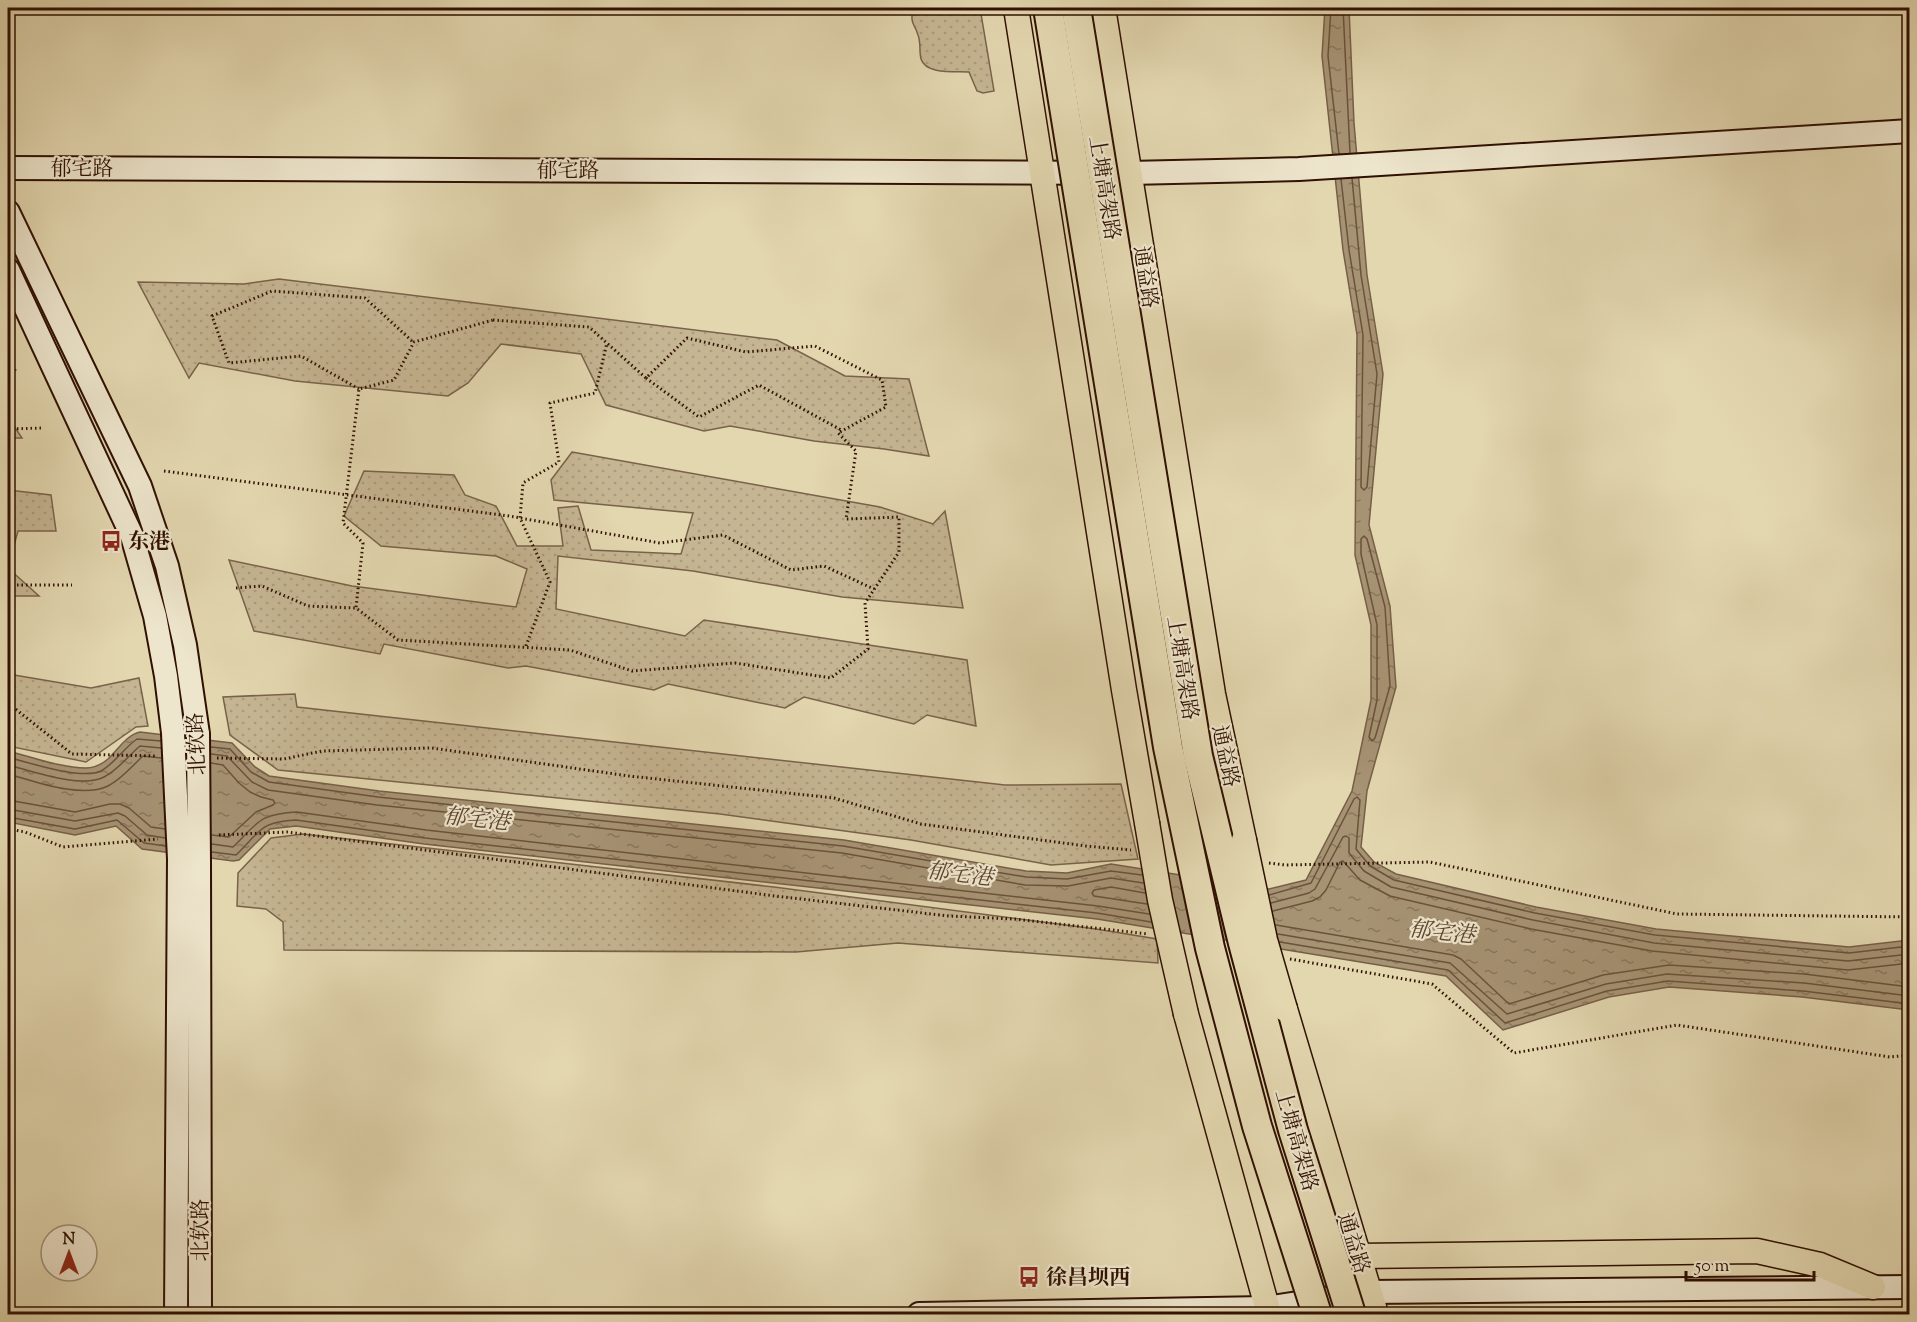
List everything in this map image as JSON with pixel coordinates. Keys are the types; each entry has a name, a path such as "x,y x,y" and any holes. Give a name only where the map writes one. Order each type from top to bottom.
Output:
{"highway":[{"name":"上塘高架路","path":"1048,8 1168,747 1210,948 1254,1115 1317,1314"},
{"name":"上塘高架路","path":"1076,8 1198,756 1243,943 1293,1130 1351,1314"}],"main road":[{"path":"1016,8 1124,690 1160,900 1186,1014 1268,1311"},
{"name":"通益路","path":"1103,8 1213,694 1265,940 1376,1314"},
{"path":"1358,1256 1757,1251 1820,1265 1873,1287"}],"street":[{"name":"郁宅路","path":"8,168 1130,173 1299,169 1910,131"},
{"name":"北软路","path":"8,212 140,486 167,566 185,645 198,734 189,860 176,1314"},
{"name":"北软路","path":"8,270 132,536 155,616 166,676 189,860 200,1314"},
{"path":"920,1314 1268,1311 1369,1292 1910,1287"}],"path":[{"path":"414,342 365,298 272,291 212,316 229,363 301,356 359,388 394,380 414,342 493,320 589,327 646,378 699,417 759,385 843,430"},
{"path":"236,588 262,586 308,606 356,608 398,640 570,650 632,671 735,663 831,678 868,650 865,603 899,552 899,518 846,519 856,451 838,433 886,407 882,380 815,346 746,352 687,338 646,378"},
{"path":"526,647 550,582 520,518 523,483 559,462 550,404 595,393 607,343"},
{"path":"8,382 16,368"},
{"path":"356,608 363,543 343,522 359,388"},
{"path":"8,429 44,428"},
{"path":"164,471 520,518 660,543 723,536 791,570 824,566 874,589"},
{"path":"8,585 72,585"},
{"path":"8,705 72,754 166,757"},
{"path":"213,758 284,759 322,751 432,748 629,776 834,798 921,824 1132,850"},
{"path":"8,829 25,832 63,847 164,838"},
{"path":"209,836 287,832 775,896 949,916 1014,920 1155,935"},
{"path":"1261,862 1285,865 1430,862 1677,914 1910,917"},
{"path":"1282,958 1432,984 1514,1053 1677,1025 1890,1057 1910,1055"}],"shaded area":[{"path":"913,8 980,8 994,91 983,93 977,91 969,72 935,70 924,64 921,59 919,38 912,21"},
{"path":"279,279 777,340 845,376 909,379 929,456 814,441 730,426 704,431 606,405 581,354 501,344 468,383 448,396 295,381 199,363 189,378 138,282 244,284"},
{"path":"8,417 22,438 8,438"},
{"path":"572,452 880,507 933,524 945,511 963,608 842,597 693,571 558,556 556,609 685,636 704,620 967,660 976,726 927,715 914,724 804,697 785,708 668,684 654,690 526,666 508,668 384,644 380,654 254,631 229,560 352,586 516,607 527,569 496,556 381,546 344,516 364,471 454,475 465,495 496,506 517,546 563,546 558,508 578,506 591,550 681,554 693,513 554,500 551,480"},
{"path":"8,490 51,495 56,531 18,531 8,567"},
{"path":"8,568 39,596 8,596"},
{"path":"8,674 91,688 139,678 148,726 136,727 86,762 8,746"},
{"path":"295,694 297,707 1005,785 1121,784 1138,859 1051,865 911,840 720,814 278,770 230,735 223,697"},
{"path":"303,834 774,887 1096,929 1157,939 1158,963 898,943 796,952 284,950 283,922 266,909 237,906 238,873 271,838"}],"water":[{"name":"郁宅港","path":"1325,8 1349,8 1354,123 1367,275 1383,374 1369,525 1390,606 1396,687 1367,791 1361,847 1374,862 1396,874 1536,907 1656,929 1849,947 1909,940 1909,1010 1802,997 1669,987 1609,997 1503,1030 1446,976 1097,919 424,844 296,826 270,829 239,860 233,861 142,849 116,826 75,835 8,822 8,751 76,768 89,768 106,761 126,739 140,732 232,743 255,767 269,776 379,791 844,840 1026,871 1067,873 1111,864 1269,889 1306,880 1352,791 1371,700 1371,625 1355,555 1357,335 1343,250 1322,56"}],"place":[{"name":"东港","path":"111,541"},
{"name":"徐昌坝西","path":"1029,1277"}]}
